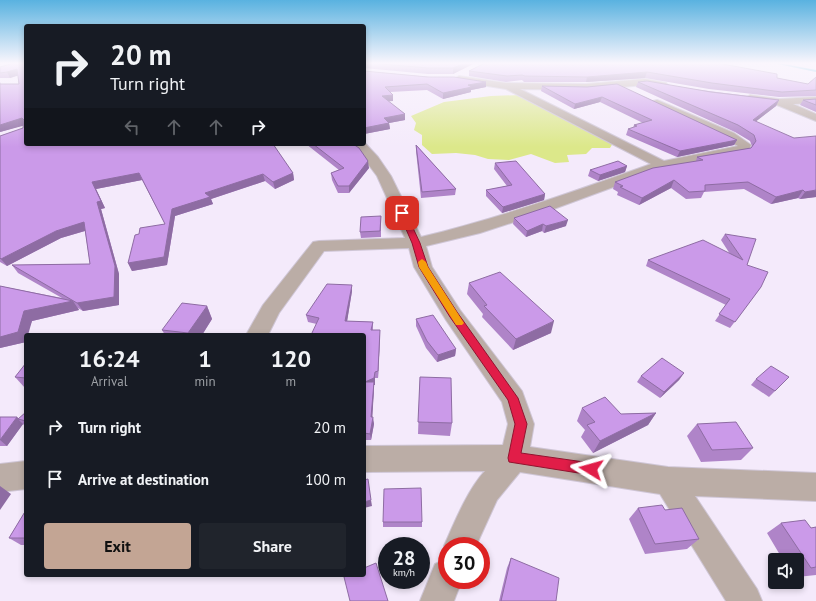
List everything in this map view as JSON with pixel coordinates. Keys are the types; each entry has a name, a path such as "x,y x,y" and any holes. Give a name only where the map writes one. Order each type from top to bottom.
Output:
{"street":[{"path":"516,91 662,165"},
{"path":"258,333 270,310 319,246 416,243 474,229 545,207 662,165 742,150 745,147 745,145 730,136 631,91"},
{"path":"743,98 779,102 816,100"},
{"path":"779,102 816,118"},
{"path":"361,146 384,176 416,243 424,267 431,279 453,315 513,398 521,424 514,458 487,490 464,537"},
{"path":"366,459 514,458 668,481 816,487"},
{"path":"0,478 24,475"},
{"path":"668,481 745,601"},
{"path":"437,601 442,589"}],"green space":[{"path":"521,95 613,143 610,148 592,148 586,154 567,155 569,162 555,163 531,154 509,160 488,159 475,155 456,153 432,154 422,145 422,135 414,130 416,123 411,116 444,102 491,96"}],"building":[{"path":"0,91 24,91 24,120 22,118 0,125"},
{"path":"366,91 389,91 393,95 382,96 405,114 384,118 389,123 366,128"},
{"path":"440,91 452,91 443,93"},
{"path":"551,91 632,91 737,140 680,151 628,129 637,126 634,125 652,120 602,97 575,104"},
{"path":"659,91 705,91 779,100 753,120 794,138 816,136 816,190 805,192 803,190 776,197 748,182 705,185 705,191 689,192 674,180 642,198 620,187 623,186 615,182 653,168 703,160 697,157 751,148 756,141 754,135 738,125"},
{"path":"775,91 798,91 782,92"},
{"path":"816,99 816,105 803,100"},
{"path":"24,120 24,146 274,146 293,173 273,182 263,174 205,193 210,197 172,209 164,257 128,263 135,235 139,234 140,228 165,224 139,173 92,182 101,201 97,202 115,266 114,297 77,303 12,265 90,264 84,222 56,231 1,259 0,258 0,136 23,128"},
{"path":"416,145 456,189 422,192"},
{"path":"316,146 356,146 368,161 349,186 338,186 331,173 344,168"},
{"path":"516,161 545,194 503,207 486,190 512,185 495,163"},
{"path":"618,161 627,166 600,175 590,170"},
{"path":"550,206 568,220 546,226 543,224 527,231 514,218"},
{"path":"381,216 380,231 360,232 361,217"},
{"path":"725,234 756,239 747,265 768,272 761,287 735,322 719,314 730,299 648,260 703,240 743,260"},
{"path":"500,272 554,321 516,339 484,306 487,305 469,283"},
{"path":"327,284 352,285 345,321 373,322 371,330 380,330 378,371 375,372 374,378 366,382 366,333 312,333 319,318 306,315"},
{"path":"0,286 73,301 24,311 18,332 0,337"},
{"path":"182,303 207,306 188,333 162,330"},
{"path":"433,315 456,349 438,355 427,341 416,319"},
{"path":"662,358 684,373 664,392 641,376"},
{"path":"24,366 24,378 15,377"},
{"path":"771,366 789,377 775,391 756,379"},
{"path":"420,377 451,378 452,423 418,422"},
{"path":"366,382 374,382 371,417 373,417 370,434 366,433"},
{"path":"605,397 621,414 656,413 600,441 587,425 595,422 582,408"},
{"path":"24,414 24,420 18,419"},
{"path":"0,417 17,417 0,440"},
{"path":"736,422 753,448 712,450 697,424"},
{"path":"368,479 371,500 366,501 366,480"},
{"path":"421,488 422,522 383,522 384,489"},
{"path":"662,505 665,510 682,508 699,539 655,544 638,508"},
{"path":"24,513 24,538 9,538"},
{"path":"805,520 811,528 816,527 816,567 811,568 804,558 804,553 801,553 781,523"},
{"path":"511,558 559,578 556,601 501,601"},
{"path":"376,563 378,569 378,589 384,589 388,601 350,601 344,577 366,577 366,567"}],"slow traffic":[{"path":"422,262 459,323"}],"route":[{"path":"402,213 416,243 424,267 453,315 513,398 521,424 514,458 591,469"}]}
